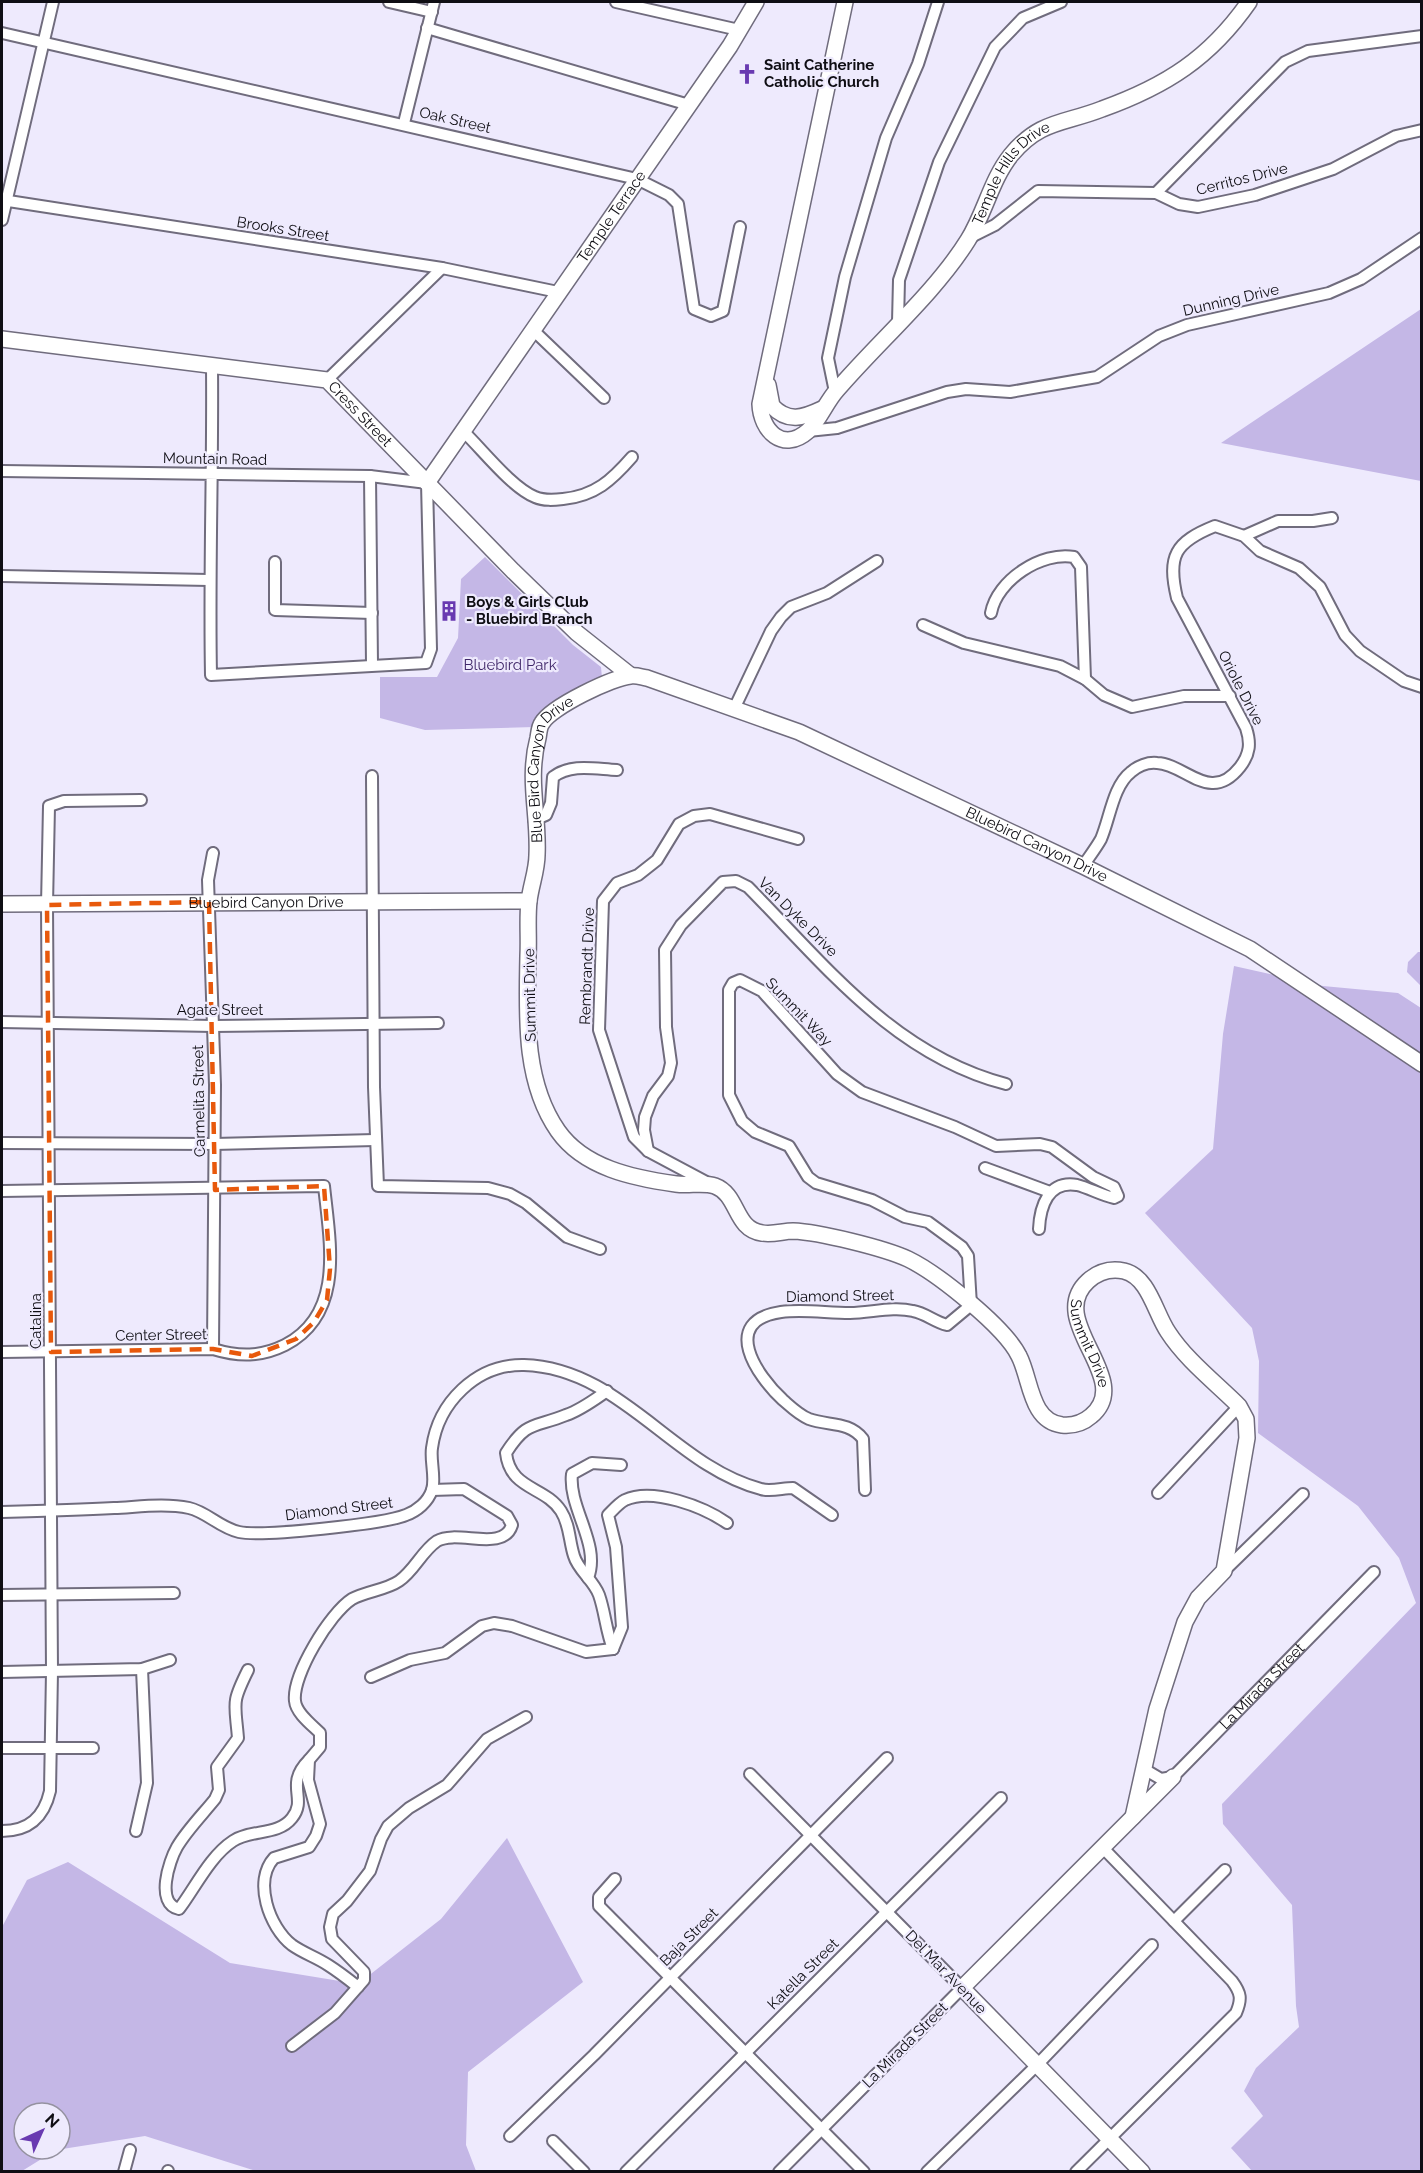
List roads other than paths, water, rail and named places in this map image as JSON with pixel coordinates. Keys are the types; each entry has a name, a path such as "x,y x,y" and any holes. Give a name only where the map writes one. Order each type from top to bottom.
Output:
{"street":[{"path":"2,220 4,201 53,2"},
{"path":"388,2 433,7 404,123"},
{"path":"616,2 739,30"},
{"name":"Temple Terrace","path":"427,483 689,105 756,2"},
{"path":"808,431 789,440 768,432 763,425 760,405 768,376 845,2"},
{"path":"835,392 828,358 845,277 886,138 918,64 938,2"},
{"path":"898,322 899,280 934,173 995,47 1023,18 1061,2"},
{"name":"Temple Hills Drive","path":"808,431 835,392 949,267 969,239 997,176 1010,156 1027,138 1046,125 1101,110 1168,82 1195,62 1218,40 1249,2"},
{"path":"427,28 689,105"},
{"name":"Oak Street","path":"2,33 404,123 638,179 669,195 678,204 694,309 711,316 723,311 740,227"},
{"path":"1156,193 1285,62 1308,51 1422,36"},
{"name":"Cerritos Drive","path":"969,239 995,225 1038,191 1156,193 1179,204 1198,207 1254,195 1333,169 1396,136 1422,130"},
{"name":"Brooks Street","path":"4,201 442,268 558,292"},
{"name":"Dunning Drive","path":"808,431 837,428 947,392 966,389 1010,392 1097,377 1159,336 1187,325 1329,293 1361,279 1422,238"},
{"path":"327,380 442,268"},
{"path":"533,330 604,398"},
{"name":"Cress Street","path":"2,339 327,380 564,620 630,675"},
{"path":"212,366 213,474 209,580 211,675 372,664 421,664 427,660 430,650 427,483"},
{"path":"768,376 768,396 777,412 791,418 800,418 822,409 831,424 837,428"},
{"path":"463,430 513,480 535,497 550,500 585,496 618,474 633,457"},
{"name":"Mountain Road","path":"2,471 370,476 427,483"},
{"path":"370,476 372,664"},
{"path":"1244,536 1278,521 1313,521 1332,518"},
{"name":"Oriole Drive","path":"1083,866 1100,840 1120,787 1129,773 1142,765 1157,763 1172,766 1201,782 1224,780 1237,771 1246,760 1251,744 1246,728 1177,598 1172,560 1180,547 1193,535 1215,526 1244,536 1260,551 1299,568 1320,587 1345,634 1360,651 1404,681 1422,687"},
{"path":"992,613 994,599 1016,576 1030,567 1063,555 1074,557 1081,567 1085,679"},
{"path":"734,709 771,631 781,617 791,607 827,593 877,561"},
{"path":"275,562 274,610 372,613"},
{"path":"2,576 209,580"},
{"path":"923,625 964,643 1060,666 1085,679 1104,695 1132,707 1184,696 1230,696"},
{"name":"Bluebird Canyon Drive","path":"630,675 647,678 799,732 1083,866 1250,949 1422,1064"},
{"name":"Blue Bird Canyon Drive","path":"529,901 537,859 531,782 542,722 558,707 630,675"},
{"path":"534,820 546,815 551,803 553,777 561,771 571,768 617,770"},
{"path":"372,776 375,1140 378,1186 488,1188 510,1194 526,1203 567,1238 600,1249"},
{"name":"Catalina","path":"7,1831 39,1818 46,1806 50,1791 52,1594 47,905 49,806 64,801 141,800"},
{"name":"Rembrandt Drive","path":"710,1184 648,1151 634,1137 599,1030 603,901 617,884 638,875 657,860 680,824 694,816 710,814 798,838"},
{"name":"Carmelita Street","path":"213,853 208,880 215,1190 213,1349"},
{"name":"Van Dyke Drive","path":"648,1151 644,1130 645,1117 653,1096 668,1076 671,1064 666,1027 665,950 681,925 723,882 736,881 748,886 889,1027 943,1061 982,1078 1006,1084"},
{"name":"Bluebird Canyon Drive","path":"2,904 529,901"},
{"name":"Summit Drive","path":"529,901 527,1023 534,1073 549,1118 572,1147 601,1167 676,1184 710,1184 727,1194 742,1223 751,1230 763,1234 795,1231 904,1257 938,1277 1012,1344 1042,1415 1058,1425 1076,1425 1089,1419 1101,1407 1105,1391 1077,1319 1075,1304 1080,1288 1103,1271 1117,1269 1130,1272 1141,1282 1171,1337 1239,1406 1246,1419 1247,1438 1224,1571"},
{"name":"Summit Way","path":"971,1305 968,1256 962,1247 928,1222 904,1217 872,1200 816,1182 808,1177 789,1146 755,1132 741,1121 729,1095 729,990 733,983 740,980 762,991 837,1074 862,1092 956,1127 996,1146 1040,1144 1052,1147 1093,1177 1114,1187 1118,1196 1114,1198 1076,1185 1062,1185 1050,1192"},
{"name":"Agate Street","path":"2,1022 49,1021 213,1026 438,1023"},
{"path":"2,1143 214,1144 375,1140"},
{"path":"985,1168 1050,1192 1040,1213 1039,1229"},
{"name":"Center Street","path":"2,1352 213,1349 231,1355 252,1356 274,1350 296,1339 314,1322 327,1300 330,1269 324,1186 215,1190"},
{"path":"2,1191 215,1190"},
{"name":"Diamond Street","path":"865,1490 863,1439 851,1428 810,1419 799,1414 763,1380 752,1364 748,1350 748,1337 752,1326 763,1318 781,1312 852,1313 891,1310 911,1310 947,1325 971,1305"},
{"path":"248,1670 237,1693 233,1709 238,1738 217,1767 219,1790 177,1848 165,1884 168,1902 179,1910 215,1859 233,1841 283,1826 292,1818 298,1802 296,1780 299,1770 320,1747 320,1733 295,1702 298,1680 330,1622 350,1601 398,1582 437,1542 449,1537 491,1539 505,1535 511,1530 512,1524 507,1516 464,1489 432,1490 431,1450 437,1421 462,1389 477,1378 496,1369 524,1365 569,1374 607,1391 711,1468 764,1490 793,1488 832,1515"},
{"path":"607,1391 567,1415 536,1423 524,1430 506,1454 507,1466 513,1474 528,1487 554,1502 562,1513 574,1557 598,1593 613,1649"},
{"path":"1158,1493 1239,1406"},
{"path":"588,1578 593,1565 580,1510 571,1486 572,1474 592,1463 621,1464"},
{"name":"Diamond Street","path":"2,1512 153,1506 188,1508 242,1533 316,1530 404,1516 420,1508 432,1490"},
{"path":"1133,1817 1157,1709 1185,1622 1198,1598 1303,1494"},
{"path":"371,1677 410,1660 445,1653 482,1626 494,1623 512,1626 586,1652 613,1649 619,1640 622,1627 616,1547 608,1515 625,1500 657,1498 689,1503 709,1511 727,1523"},
{"name":"La Mirada Street","path":"779,2172 1103,1848 1374,1572"},
{"path":"2,1594 174,1593"},
{"path":"2,1672 142,1669 170,1660"},
{"path":"136,1831 147,1783 142,1669"},
{"path":"292,2046 335,2013 364,1980 364,1972 332,1939 330,1927 333,1914 347,1901 370,1871 388,1826 409,1808 447,1785 487,1739 526,1717"},
{"path":"2,1748 51,1750 93,1748"},
{"name":"Baja Street","path":"510,2136 812,1836 887,1758"},
{"path":"309,1760 308,1780 320,1824 316,1836 309,1847 274,1858 264,1874 264,1892 272,1916 290,1943 327,1964 358,1987"},
{"path":"1144,1769 1161,1779 1173,1777"},
{"name":"Del Mar Avenue","path":"750,1774 1142,2172"},
{"name":"Katella Street","path":"626,2172 1001,1797"},
{"path":"1076,2172 1236,2013 1241,2001 1239,1989 1232,1981 1103,1848"},
{"path":"1174,1921 1224,1870"},
{"path":"615,1879 599,1897 599,1906 747,2052 864,2172"},
{"path":"927,2172 1037,2065 1152,1945"},
{"path":"553,2141 584,2172"},
{"path":"124,2172 130,2150"}],"place":[{"name":"Saint Catherine Catholic Church","path":"747,74"},
{"name":"Boys & Girls Club - Bluebird Branch","path":"449,611"}],"park label":[{"name":"Bluebird Park","path":"510,665"}]}
